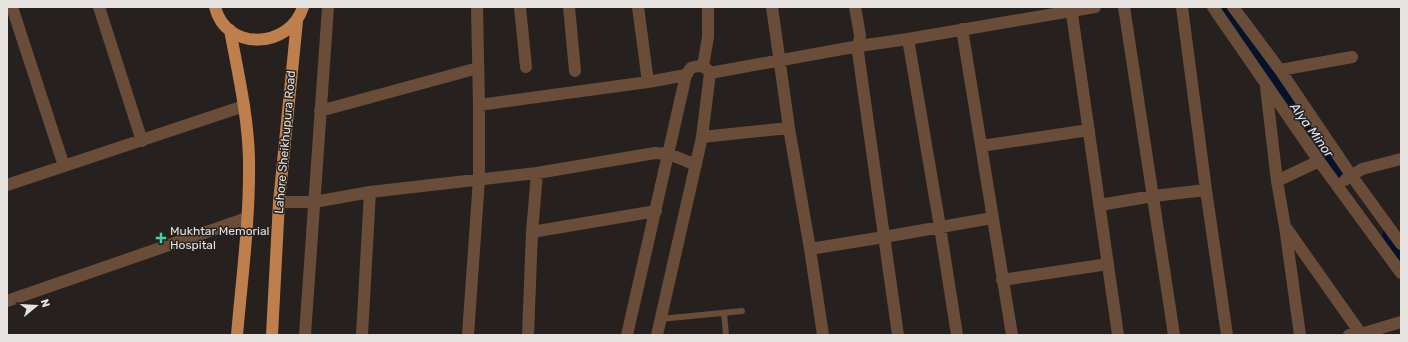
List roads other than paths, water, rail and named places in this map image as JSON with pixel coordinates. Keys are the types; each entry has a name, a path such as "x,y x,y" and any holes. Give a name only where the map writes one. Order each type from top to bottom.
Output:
{"highway":[{"path":"215,7 222,22 230,30 243,38 258,40 273,38 286,32 296,21 303,7"},
{"name":"Lahore Sheikhupura Road","path":"272,335 279,202 296,21"},
{"path":"230,30 244,106 249,159 247,218 237,335"}],"street":[{"path":"12,7 64,166"},
{"path":"99,7 142,140"},
{"path":"305,335 328,7"},
{"path":"468,335 479,179 479,7"},
{"path":"520,7 526,67"},
{"path":"569,7 575,71"},
{"path":"638,7 648,82"},
{"path":"657,335 702,136 708,37 708,7"},
{"path":"772,7 789,128 823,335"},
{"path":"855,7 860,35 858,52 898,335"},
{"path":"627,335 686,75 691,68 706,69 780,61 1072,9 1095,7"},
{"path":"1124,7 1174,335"},
{"path":"1182,7 1227,335"},
{"path":"1213,7 1319,161 1344,180 1401,244"},
{"path":"1233,7 1280,70 1344,180 1401,273"},
{"path":"1072,9 1118,335"},
{"path":"962,29 1012,335"},
{"path":"908,39 957,335"},
{"path":"1280,70 1352,58"},
{"path":"320,112 478,68"},
{"path":"479,105 648,82 686,75"},
{"path":"1266,84 1277,181 1300,335"},
{"path":"7,185 244,106"},
{"path":"702,136 789,128"},
{"path":"981,146 1089,130"},
{"path":"279,202 314,202 370,192 537,173 640,155 668,154 696,165"},
{"path":"1344,180 1368,167 1401,159"},
{"path":"1277,181 1319,161"},
{"path":"528,335 532,232 537,173"},
{"path":"1100,205 1153,196 1206,190"},
{"path":"362,335 370,192"},
{"path":"532,232 656,211"},
{"path":"7,301 247,218"},
{"path":"810,249 992,218"},
{"path":"1285,227 1355,334 1401,322"},
{"path":"1002,280 1108,264"}],"lane":[{"path":"660,319 742,311"},
{"path":"724,313 726,335"}],"waterway":[{"name":"Alya Minor","path":"1224,7 1344,175"},
{"name":"Alya Minor","path":"1388,235 1401,254"}],"place":[{"name":"Mukhtar Memorial Hospital","path":"161,238"}]}
